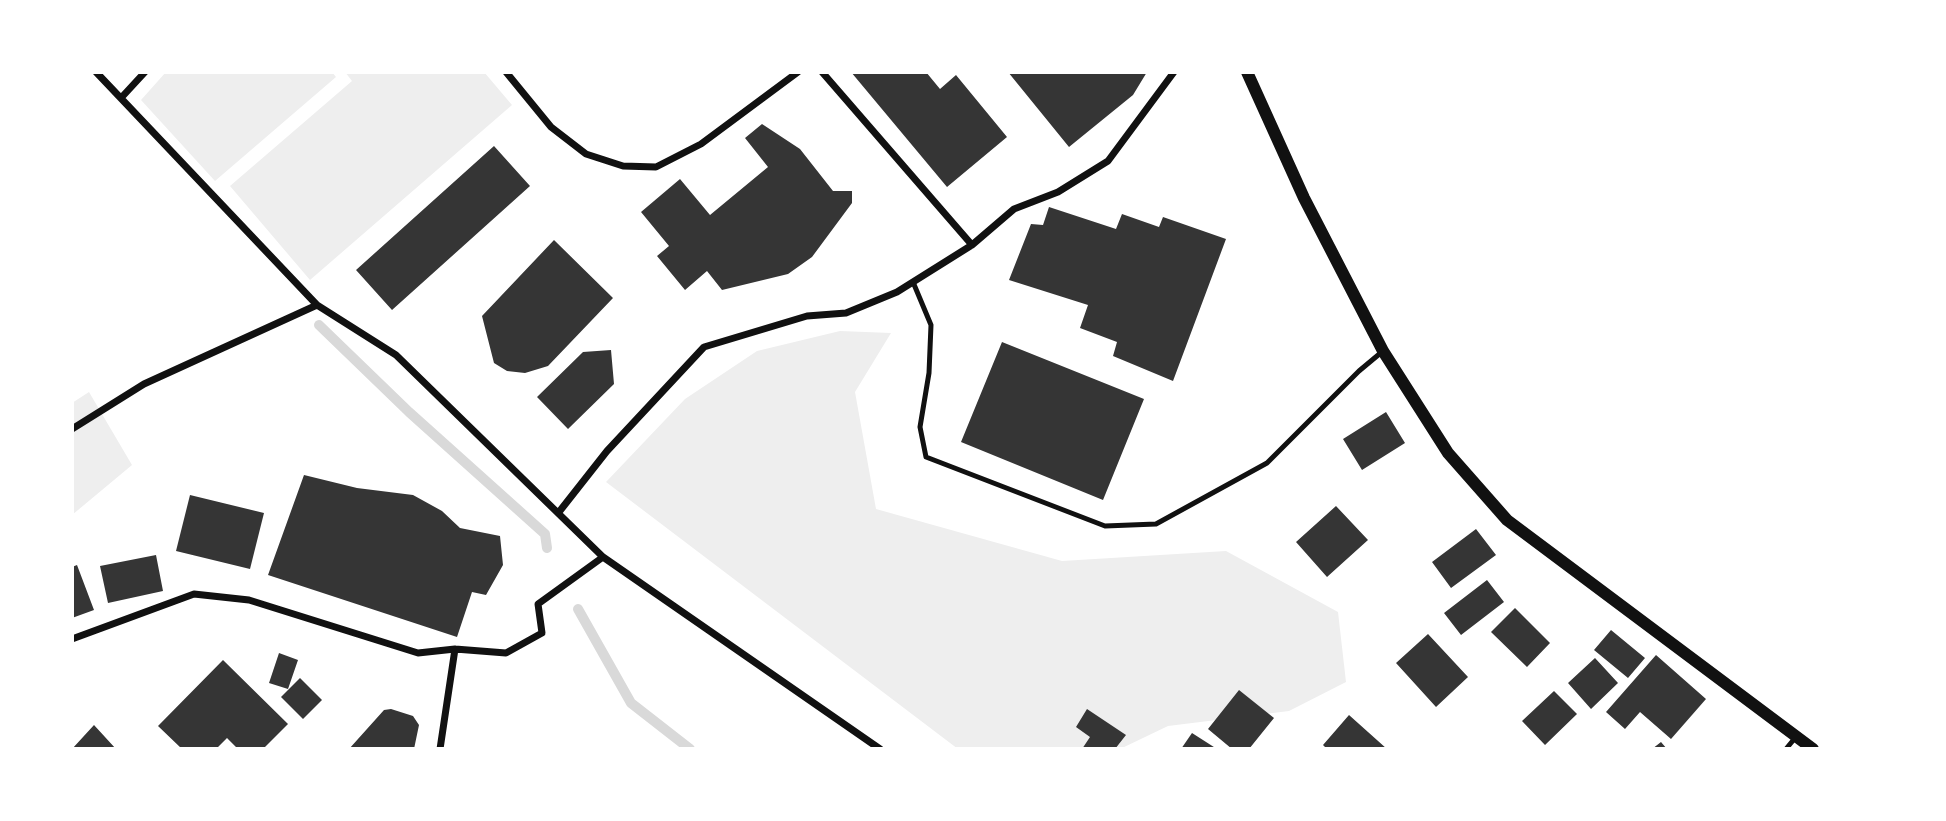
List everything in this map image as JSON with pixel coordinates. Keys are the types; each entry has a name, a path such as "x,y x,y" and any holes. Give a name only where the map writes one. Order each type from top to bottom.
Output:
{"street":[{"path":"96,72 317,304 396,355 603,557 880,749"},
{"path":"121,98 145,72"},
{"path":"506,72 551,127 586,154 623,166 656,167 701,144 798,72"},
{"path":"822,72 972,245"},
{"path":"559,512 607,451 704,347 807,316 846,313 913,282 972,245 1014,209 1058,192 1108,161 1174,72"},
{"path":"1247,72 1304,198 1383,351 1448,453 1507,520 1813,749"},
{"path":"72,429 144,384 317,304"},
{"path":"72,639 194,594 248,600 418,653 455,649 506,653 542,633 538,604 603,557"},
{"path":"440,749 455,649"}],"lane":[{"path":"913,282 931,325 929,373 920,427 926,457 1105,526 1156,524 1267,463 1359,371 1383,351"},
{"path":"1786,749 1796,736"}],"shaded area":[{"path":"166,72 332,72 336,77 215,181 141,100"},
{"path":"345,72 484,72 512,105 310,280 230,186 352,81"},
{"path":"840,331 891,333 855,392 876,509 1062,561 1226,551 1338,612 1346,682 1289,711 1168,726 1120,749 958,749 606,482 685,399 757,351"},
{"path":"89,392 132,465 72,515 72,403"}],"building":[{"path":"851,72 926,72 940,89 956,75 1007,137 947,187"},
{"path":"1008,72 1147,72 1133,95 1069,147"},
{"path":"762,124 800,149 833,191 852,191 852,203 812,257 788,274 722,290 707,271 685,290 657,256 669,246 641,212 680,179 710,215 768,167 745,138"},
{"path":"494,146 530,186 392,310 356,270"},
{"path":"1049,207 1116,229 1122,214 1159,227 1163,217 1226,239 1173,381 1113,356 1117,342 1080,328 1088,305 1009,280 1031,224 1043,225"},
{"path":"554,240 613,298 548,366 525,373 507,371 494,363 482,316"},
{"path":"1002,342 1144,399 1103,500 961,442"},
{"path":"611,350 614,384 568,429 537,397 583,352"},
{"path":"1386,412 1405,443 1362,470 1343,439"},
{"path":"304,475 357,488 413,495 442,511 460,528 500,536 503,565 486,595 472,592 457,637 268,575"},
{"path":"190,495 264,513 250,569 176,551"},
{"path":"1336,506 1368,540 1327,577 1296,542"},
{"path":"1476,529 1496,555 1451,588 1432,562"},
{"path":"156,555 163,591 108,603 100,566"},
{"path":"77,565 94,610 72,618 72,567"},
{"path":"1487,580 1504,602 1461,635 1444,613"},
{"path":"1515,608 1550,643 1527,667 1491,632"},
{"path":"1611,630 1645,658 1628,678 1594,650"},
{"path":"1428,634 1468,677 1436,707 1396,663"},
{"path":"279,653 298,660 288,689 269,683"},
{"path":"1656,655 1706,699 1671,739 1640,712 1625,729 1606,712"},
{"path":"1595,658 1618,683 1591,709 1568,683"},
{"path":"223,660 288,724 263,749 238,749 227,738 216,749 182,749 158,726"},
{"path":"300,678 322,700 303,719 281,697"},
{"path":"1239,690 1274,718 1249,749 1232,749 1208,729"},
{"path":"1554,691 1577,714 1545,745 1522,721"},
{"path":"391,709 413,716 419,725 414,749 349,749 384,710"},
{"path":"1087,709 1126,735 1115,749 1082,749 1090,737 1076,727"},
{"path":"1349,715 1387,749 1327,749 1323,745"},
{"path":"94,725 116,749 72,749"},
{"path":"1192,733 1217,749 1181,749"},
{"path":"1661,742 1667,749 1652,749"}],"waterway":[{"path":"319,325 409,412 545,534 547,548"},
{"path":"578,609 631,703 690,749"}]}
